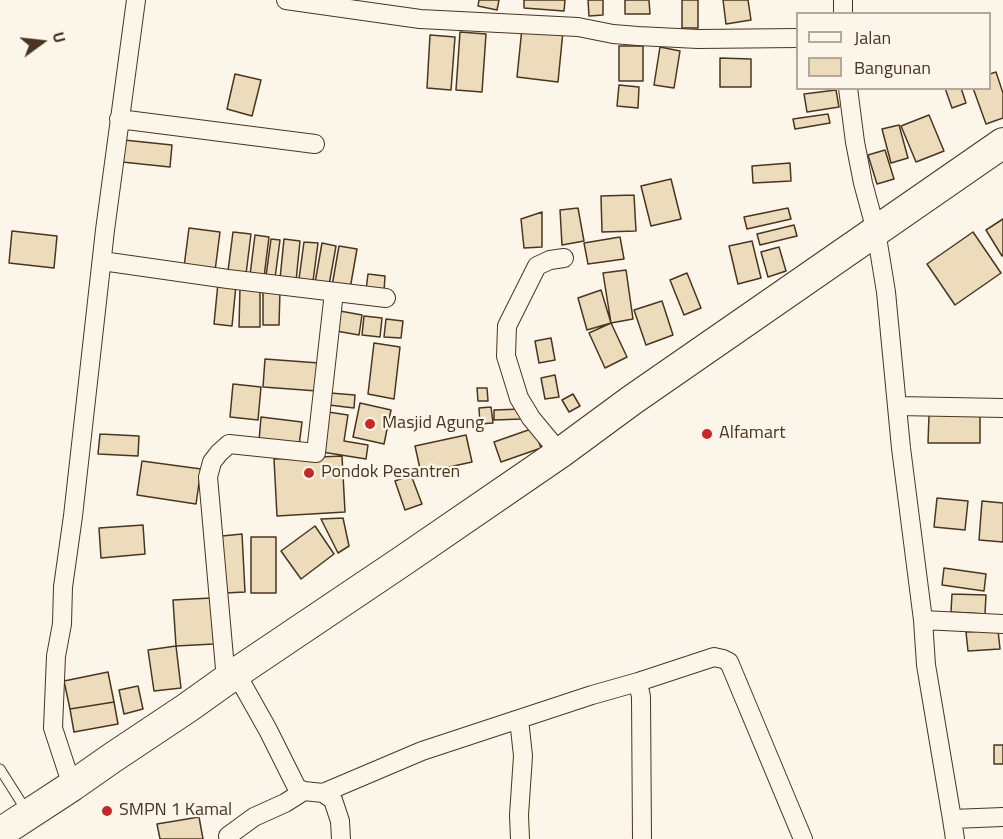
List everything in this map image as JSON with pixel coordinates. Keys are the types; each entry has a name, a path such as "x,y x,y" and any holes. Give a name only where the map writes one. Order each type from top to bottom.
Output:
{"highway":[{"path":"0,833 560,453 632,400 1003,143"}],"street":[{"path":"72,786 53,728 56,656 62,624 63,587 119,119 136,0"},
{"path":"286,0 420,19 578,27 638,36 698,39 796,38"},
{"path":"848,90 855,142 876,231 886,292 926,665 955,839"},
{"path":"119,119 315,144"},
{"path":"560,453 531,418 519,398 506,356 507,327 537,266 550,260 564,258"},
{"path":"102,261 386,298"},
{"path":"334,292 316,453 229,444 212,462 208,477 231,676 268,730 297,788 323,793 333,800 340,821 341,839"},
{"path":"898,406 1003,408"},
{"path":"923,621 1003,624"},
{"path":"323,793 422,751 714,657 729,662 803,839"},
{"path":"638,682 641,697 642,839"},
{"path":"519,719 523,756 519,815 520,839"},
{"path":"228,836 254,817 285,803 304,791"},
{"path":"952,819 1003,817"}],"lane":[{"path":"0,769 28,814"}],"building":[{"path":"479,0 499,0 497,10 478,6"},
{"path":"524,0 565,0 564,11 524,8"},
{"path":"588,0 603,0 603,15 589,16"},
{"path":"625,0 649,0 650,14 625,14"},
{"path":"682,0 698,0 698,28 682,28"},
{"path":"723,0 748,0 751,20 726,24"},
{"path":"522,28 563,31 558,82 517,77"},
{"path":"460,32 486,34 482,92 456,90"},
{"path":"430,35 455,37 451,90 427,88"},
{"path":"619,46 643,46 643,81 619,81"},
{"path":"660,47 680,51 674,88 654,85"},
{"path":"720,58 751,59 751,87 720,87"},
{"path":"996,72 1003,93 1003,118 986,124 974,90 991,90 991,74"},
{"path":"235,74 261,80 252,116 227,109"},
{"path":"619,85 639,87 638,108 617,106"},
{"path":"836,90 839,107 807,112 804,94"},
{"path":"946,90 962,90 966,103 952,108"},
{"path":"828,114 830,123 795,129 793,119"},
{"path":"929,115 944,151 916,162 901,126"},
{"path":"899,125 908,158 891,163 882,129"},
{"path":"124,140 172,145 170,167 122,162"},
{"path":"885,150 894,179 877,184 868,155"},
{"path":"790,163 791,181 753,183 752,166"},
{"path":"671,179 681,219 651,226 641,186"},
{"path":"634,195 636,231 602,232 601,196"},
{"path":"578,208 584,241 562,245 560,210"},
{"path":"788,208 791,219 747,229 744,217"},
{"path":"542,212 542,247 524,248 521,219"},
{"path":"1003,219 1003,255 1002,256 986,230"},
{"path":"794,225 797,236 760,245 757,234"},
{"path":"189,228 220,232 215,271 184,267"},
{"path":"12,231 57,236 54,268 9,263"},
{"path":"233,232 251,234 246,274 228,271"},
{"path":"973,232 1001,273 955,305 927,264"},
{"path":"255,235 269,237 264,277 250,275"},
{"path":"620,237 624,259 588,264 584,243"},
{"path":"271,239 280,240 275,278 266,276"},
{"path":"284,239 300,241 296,281 280,279"},
{"path":"752,241 761,278 738,284 729,246"},
{"path":"304,242 318,243 313,281 299,279"},
{"path":"322,243 336,246 329,285 315,283"},
{"path":"339,246 357,249 350,289 332,286"},
{"path":"779,247 786,271 768,277 761,252"},
{"path":"626,270 633,319 611,323 603,273"},
{"path":"687,273 701,308 684,315 670,280"},
{"path":"368,274 385,276 384,292 366,290"},
{"path":"218,283 236,285 232,326 214,324"},
{"path":"240,287 260,287 260,327 239,327"},
{"path":"601,290 611,323 587,330 578,298"},
{"path":"263,291 280,291 279,325 263,325"},
{"path":"662,301 673,335 646,345 634,310"},
{"path":"340,311 362,315 359,335 336,331"},
{"path":"364,316 382,318 380,337 362,335"},
{"path":"386,319 403,321 401,338 384,337"},
{"path":"611,323 627,357 605,368 589,333"},
{"path":"551,338 555,360 539,363 535,341"},
{"path":"374,343 400,347 394,399 368,394"},
{"path":"265,359 319,363 317,391 263,387"},
{"path":"555,375 559,397 545,399 541,378"},
{"path":"233,384 261,387 258,420 230,417"},
{"path":"477,388 487,388 488,401 478,401"},
{"path":"330,393 355,395 354,408 329,405"},
{"path":"573,394 580,406 569,412 562,400"},
{"path":"360,403 391,410 384,444 353,437"},
{"path":"491,407 493,423 480,424 479,408"},
{"path":"522,409 522,419 494,420 494,410"},
{"path":"328,412 348,415 344,441 368,445 366,459 322,452"},
{"path":"929,415 980,416 980,443 928,443"},
{"path":"261,417 302,422 299,446 259,441"},
{"path":"534,428 541,448 501,462 494,442"},
{"path":"100,434 139,436 138,456 98,454"},
{"path":"466,435 472,462 421,473 415,446"},
{"path":"342,456 345,512 277,516 274,459"},
{"path":"142,461 201,469 196,504 137,495"},
{"path":"411,475 422,504 405,510 395,481"},
{"path":"937,498 968,501 965,530 934,527"},
{"path":"982,501 1003,503 1003,542 979,540"},
{"path":"343,518 349,546 338,553 321,519"},
{"path":"143,525 145,554 101,558 99,528"},
{"path":"315,526 334,554 301,579 281,551"},
{"path":"242,534 245,592 225,593 222,536"},
{"path":"251,537 276,537 276,593 251,593"},
{"path":"944,568 986,574 984,591 942,585"},
{"path":"952,594 986,595 985,614 951,612"},
{"path":"211,598 214,644 176,646 173,600"},
{"path":"998,630 1000,649 968,651 966,632"},
{"path":"176,646 181,688 154,691 148,650"},
{"path":"108,672 114,702 70,709 64,681"},
{"path":"138,686 143,709 124,714 119,690"},
{"path":"114,702 118,724 74,732 70,709"},
{"path":"994,745 1003,745 1003,764 994,764"},
{"path":"199,817 203,839 160,839 157,824"}],"place":[{"name":"Masjid Agung","path":"370,424"},
{"name":"Alfamart","path":"707,434"},
{"name":"Pondok Pesantren","path":"309,473"},
{"name":"SMPN 1 Kamal","path":"107,811"}]}
